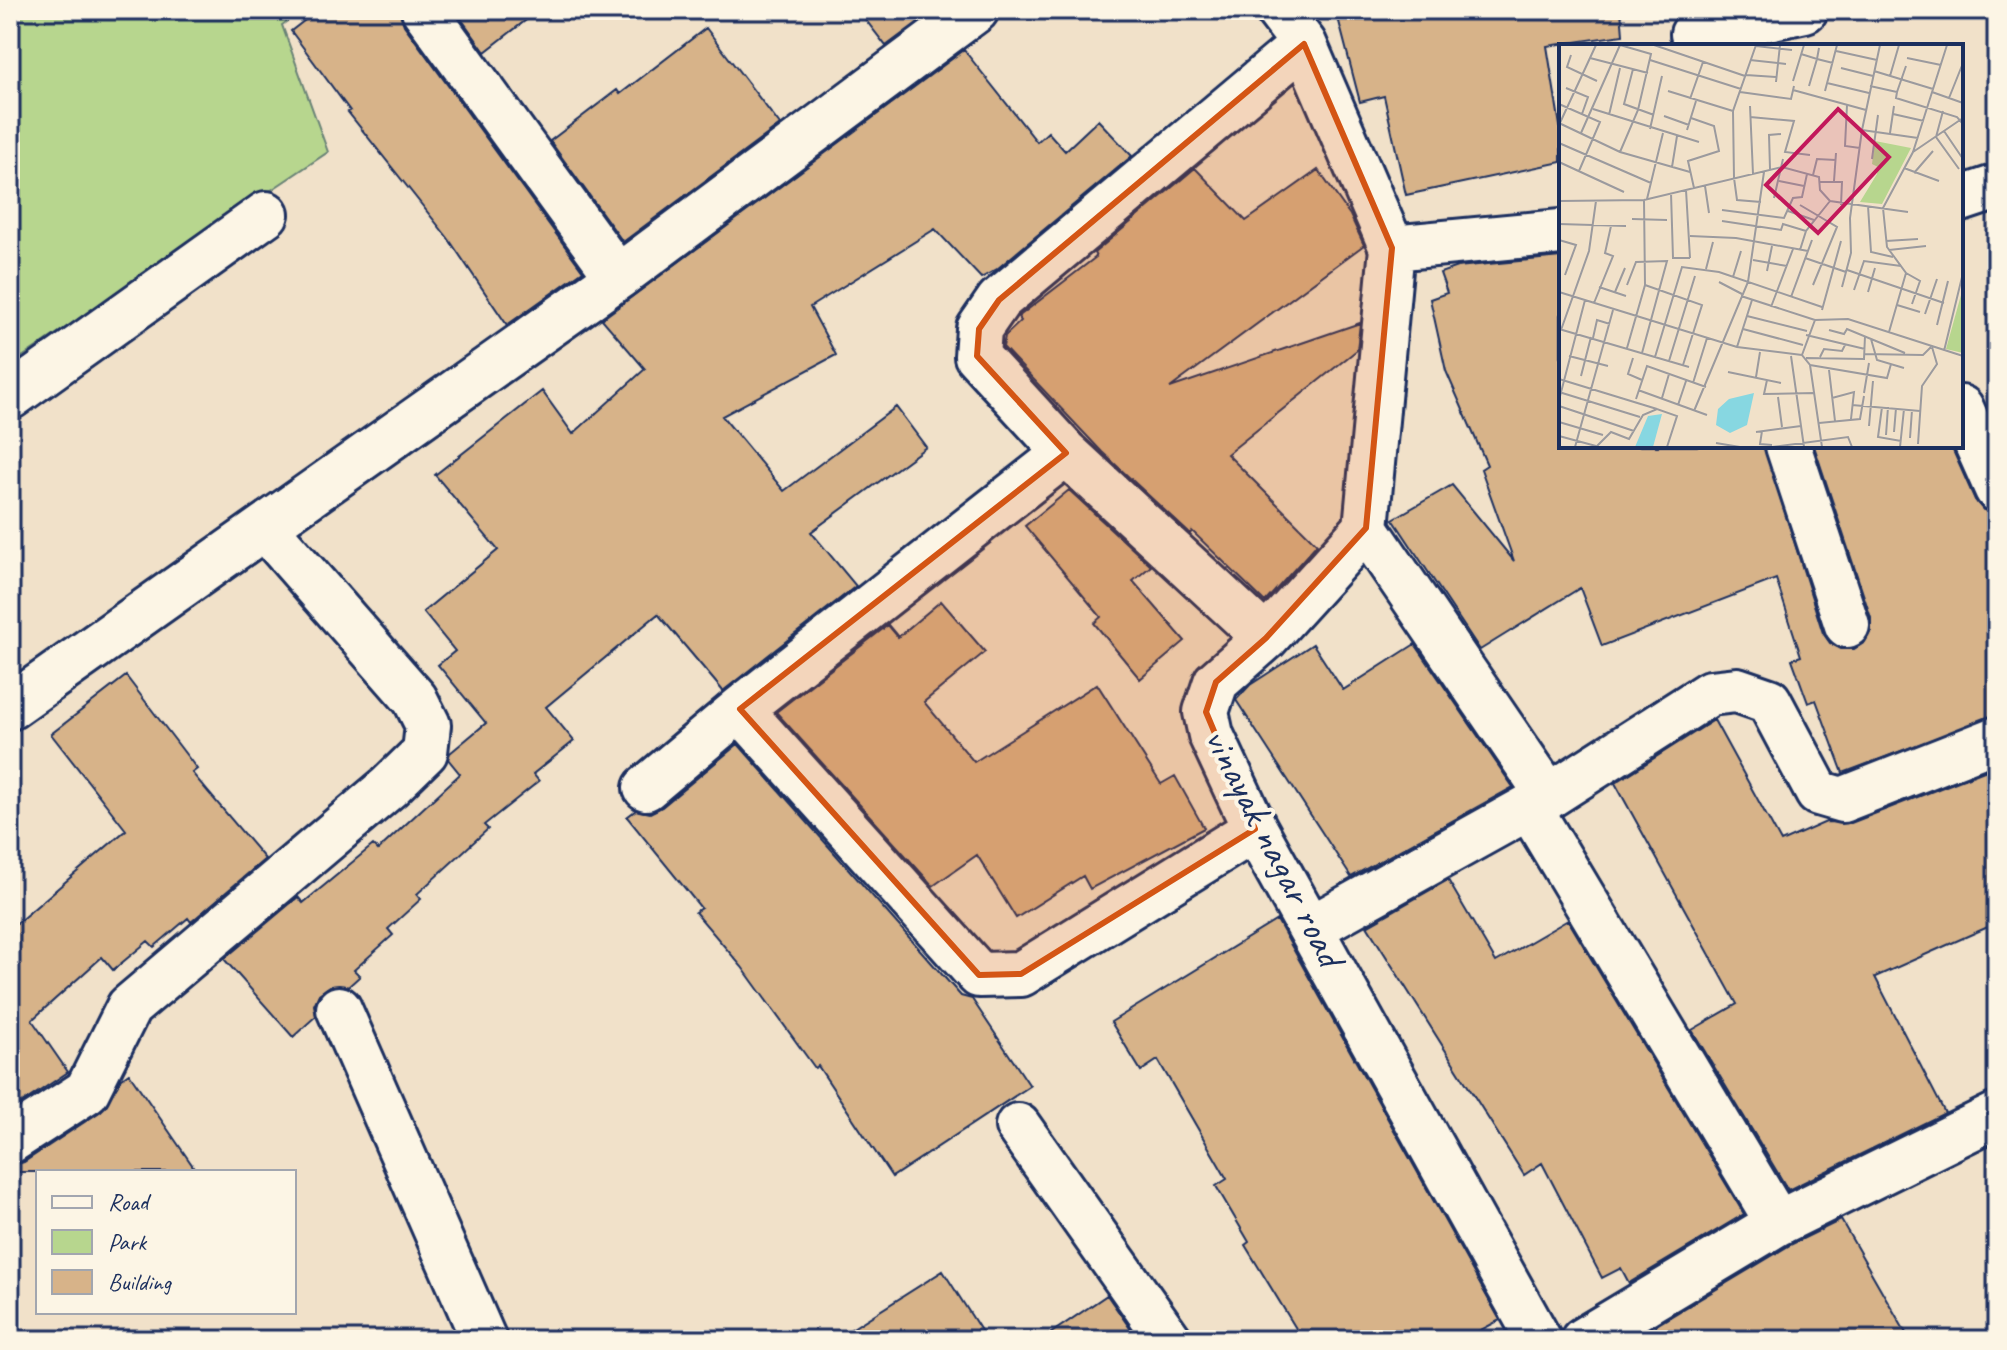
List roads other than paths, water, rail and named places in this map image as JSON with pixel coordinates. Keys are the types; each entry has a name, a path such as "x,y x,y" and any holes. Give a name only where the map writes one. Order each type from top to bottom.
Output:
{"street":[{"path":"424,10 618,277"},
{"path":"10,707 266,529 618,277 976,10"},
{"path":"1692,30 1805,10"},
{"path":"1266,638 1066,453 977,356 979,329 999,300 1291,27 1392,248 1366,528 1539,801 1778,1223"},
{"path":"1963,198 1997,187"},
{"path":"10,397 266,214"},
{"path":"1392,248 1559,232"},
{"path":"1963,412 1997,489"},
{"path":"1789,448 1847,625"},
{"path":"646,788 740,709 1066,453"},
{"name":"vinayak nagar road","path":"1366,528 1266,638 1216,682 1206,712 1211,735 1255,829 1313,927 1539,1340"},
{"path":"10,1141 87,1091 129,1007 389,787 425,752 428,725 415,699 266,529"},
{"path":"1313,927 1539,801 1710,693 1737,690 1769,701 1818,793 1842,800 1997,739"},
{"path":"740,709 979,975 1021,974 1255,829"},
{"path":"339,1009 484,1340"},
{"path":"1583,1340 1778,1223 1997,1115"},
{"path":"1018,1126 1169,1340"}]}
